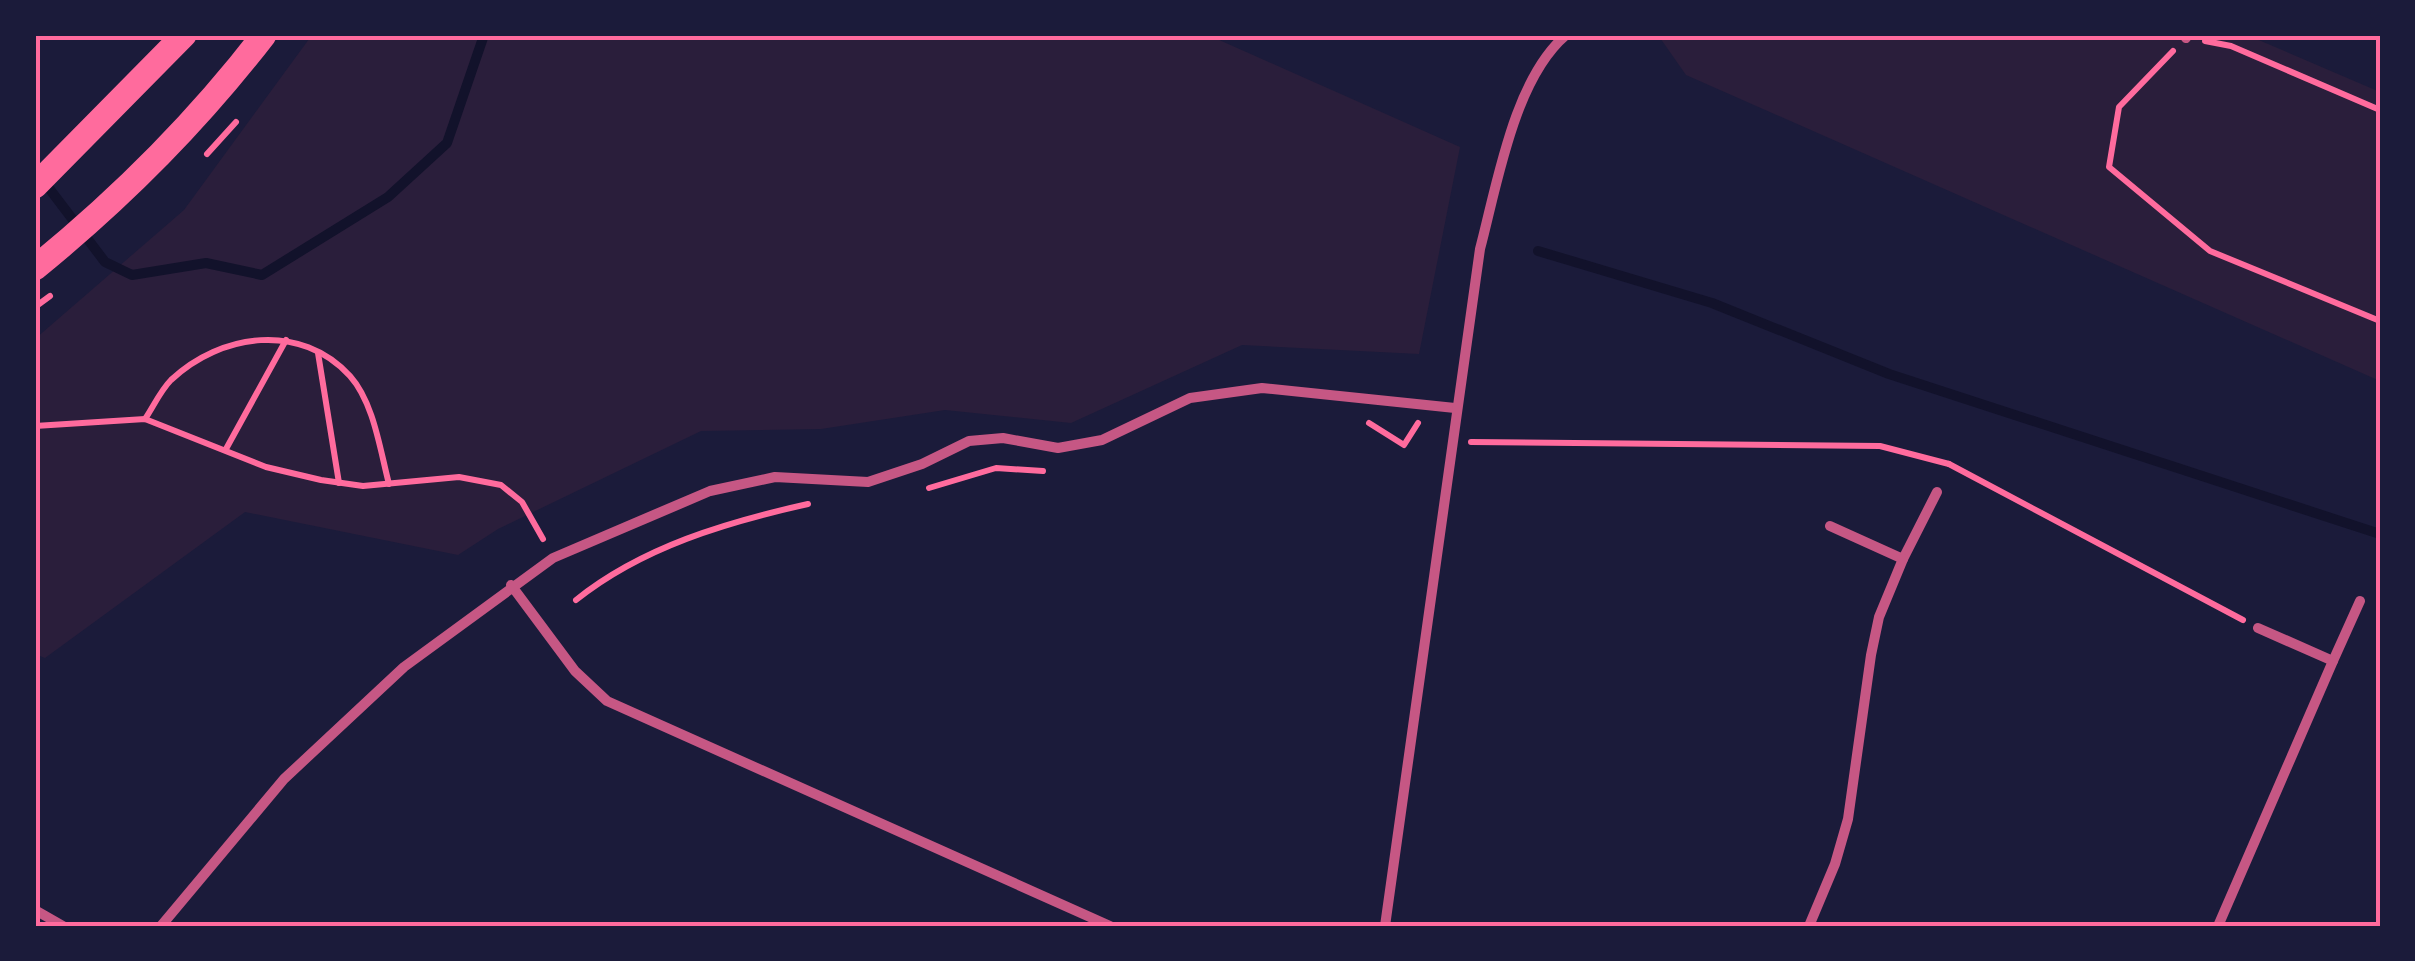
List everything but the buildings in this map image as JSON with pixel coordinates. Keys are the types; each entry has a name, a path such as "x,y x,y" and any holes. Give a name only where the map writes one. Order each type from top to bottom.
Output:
{"main road":[{"path":"35,186 65,160 184,35"},
{"path":"35,268 115,199 190,123 264,35"}],"street":[{"path":"1386,926 1450,441 1480,249 1503,160 1534,76 1566,35"},
{"path":"161,926 284,779 404,667 511,585 553,558 710,491 775,476 868,482 922,464 969,440 1003,438 1058,448 1102,440 1190,398 1262,388 1455,408"},
{"path":"1808,926 1835,864 1848,819 1870,655 1880,617 1937,492"},
{"path":"1830,526 1904,560"},
{"path":"511,585 576,672 607,701 1110,926"},
{"path":"2218,926 2360,602"},
{"path":"2258,628 2332,662"},
{"path":"35,910 64,926"}],"path":[{"path":"2380,110 2231,46 2185,36 2119,107 2109,167 2210,251 2380,321"},
{"path":"35,308 44,301"},
{"path":"146,419 170,381 207,356 248,338 286,340 317,352 350,376 369,410 389,484"},
{"path":"226,449 286,340"},
{"path":"317,352 339,482"},
{"path":"1355,421 1372,424 1404,445 1430,406"},
{"path":"35,426 146,419 266,467 339,482 389,484 459,477 501,485 522,502 534,521"},
{"path":"1450,441 1880,446 1948,464 2258,628"},
{"path":"1937,492 1948,464"},
{"path":"911,494 996,468 1055,472"},
{"path":"576,600 618,568 742,518 823,500"}],"shaded area":[{"path":"312,35 1208,35 1460,147 1419,354 1242,345 1071,423 945,410 821,429 701,431 498,529 458,555 245,512 45,658 35,654 35,339 184,210"},
{"path":"1658,35 2247,35 2380,92 2380,381 1686,75"}],"waterway":[{"path":"42,179 105,262 132,275 206,263 262,275 388,197 447,143 484,35"},
{"path":"1538,251 1712,303 1889,374 2380,534"}]}
